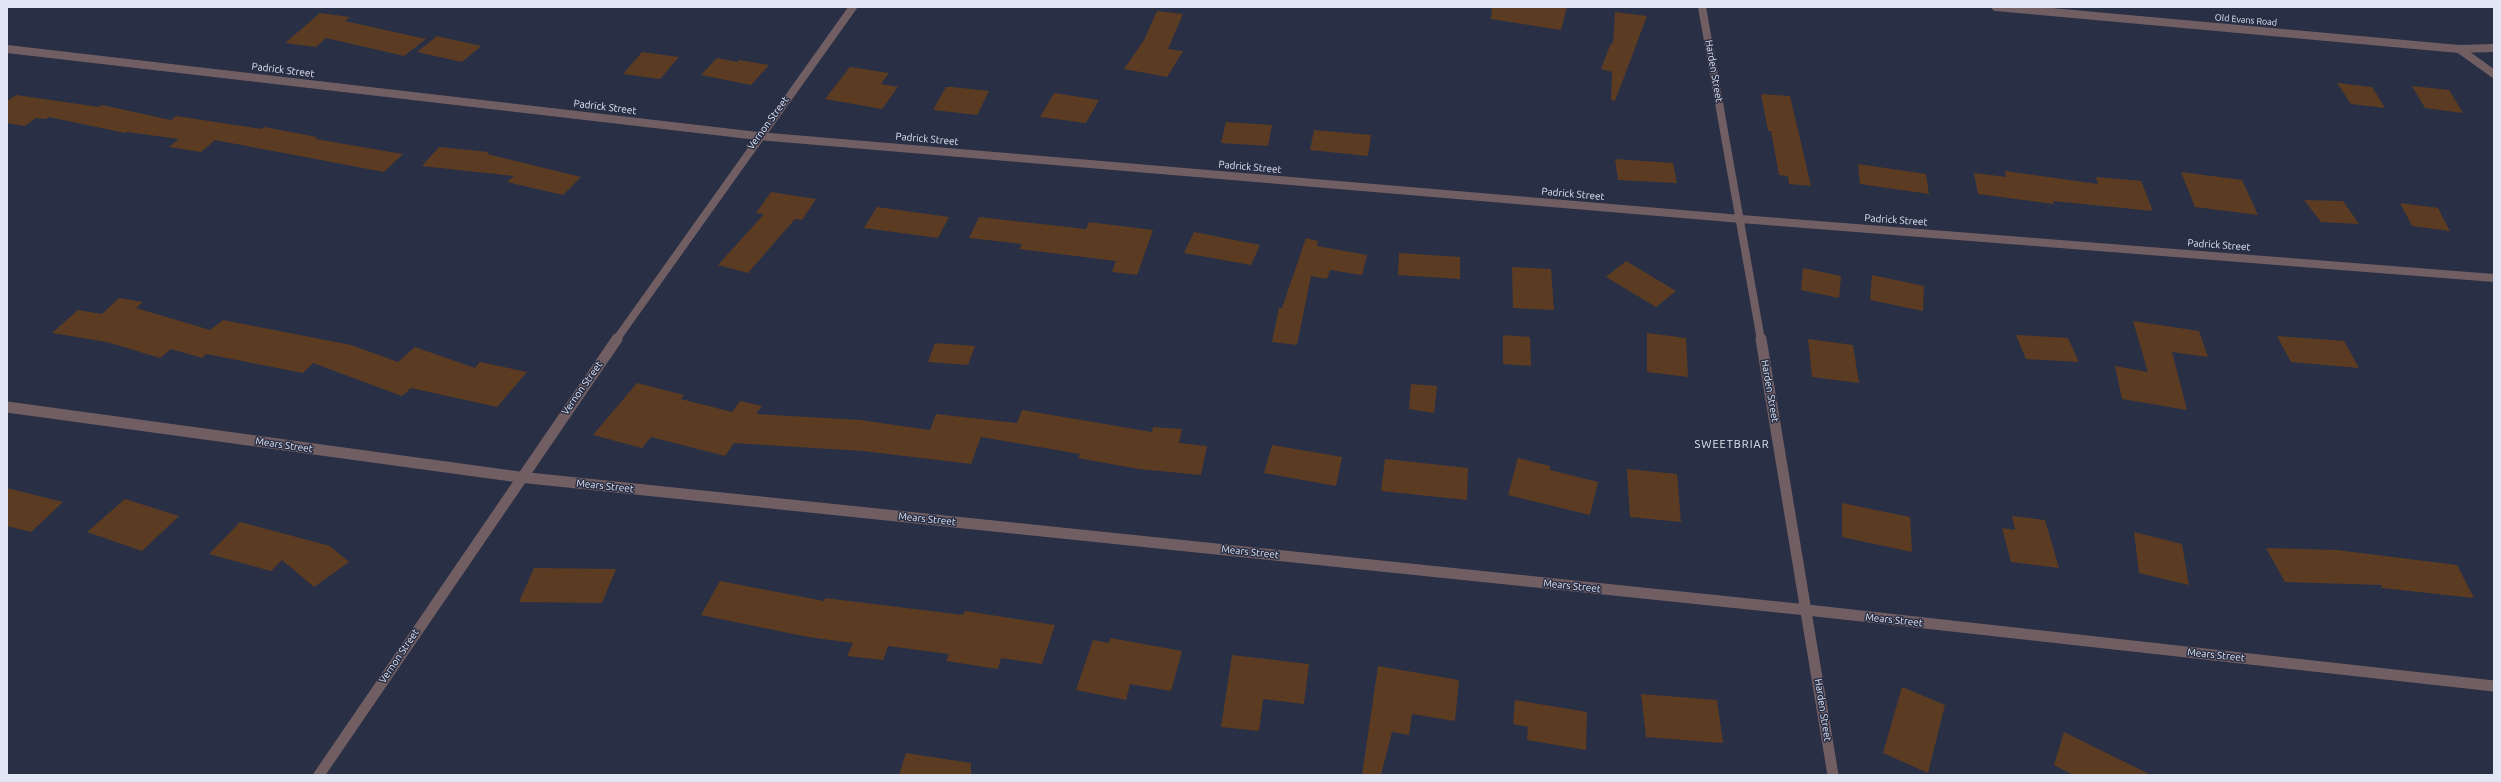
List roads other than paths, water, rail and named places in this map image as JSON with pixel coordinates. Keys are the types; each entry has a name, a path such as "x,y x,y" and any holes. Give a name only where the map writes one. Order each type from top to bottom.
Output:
{"street":[{"name":"Vernon Street","path":"319,775 519,477 758,136 853,7"},
{"name":"Harden Street","path":"1702,7 1742,219 1833,775"},
{"name":"Old Evans Road","path":"1996,7 2459,49 2494,48"},
{"name":"Padrick Street","path":"7,49 758,136 1742,219 2494,278"},
{"path":"2459,49 2494,74"},
{"name":"Mears Street","path":"7,407 519,477 1807,610 2494,686"}],"district":[{"name":"SWEETBRIAR","path":"1732,444"}]}
